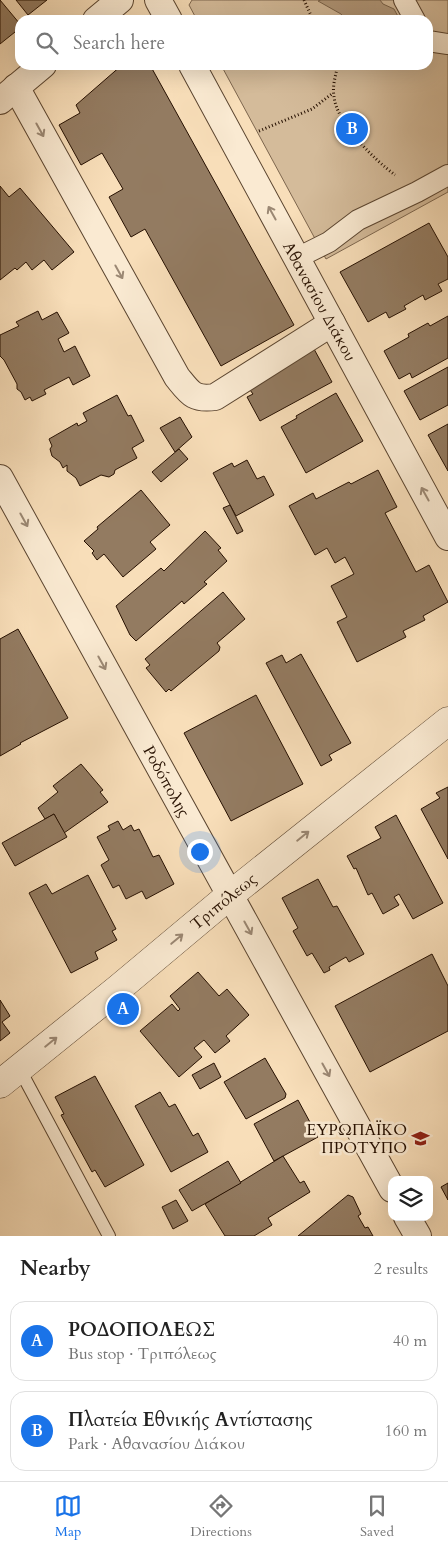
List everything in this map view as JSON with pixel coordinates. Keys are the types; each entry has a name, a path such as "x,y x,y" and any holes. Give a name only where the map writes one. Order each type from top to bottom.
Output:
{"street":[{"path":"102,15 120,0"},
{"path":"158,0 166,15"},
{"path":"404,0 412,15"},
{"path":"433,42 448,44"},
{"path":"37,70 8,94 177,377 191,394 203,399 215,397 332,323"},
{"name":"Αθανασίου Διάκου","path":"195,70 448,537"},
{"path":"296,258 329,242 358,220 448,175"},
{"name":"Ροδόπολης","path":"0,478 388,1182"},
{"name":"Τριπόλεως","path":"9,1076 119,988 230,895 448,721"},
{"path":"409,1221 418,1236"}],"lane":[{"path":"9,1076 109,1236"}],"path":[{"path":"304,0 310,15"},
{"path":"337,70 333,94 334,102 360,143 417,192"},
{"path":"232,140 251,135 312,108 333,94"}],"shaded area":[{"path":"192,0 448,0 448,192 326,259 224,70 433,70 433,15 194,15 189,5"},
{"path":"380,0 383,4 394,9 397,15 342,15 318,1"}],"building":[{"path":"0,0 15,18 15,32 0,44"},
{"path":"16,0 47,0 28,15"},
{"path":"116,70 153,70 294,325 221,366 145,229 131,237 109,197 123,189 102,153 81,165 59,125 80,113 76,105"},
{"path":"0,186 9,197 20,188 74,252 52,270 44,260 32,270 26,262 0,280"},
{"path":"429,223 448,257 448,279 438,284 442,291 425,300 423,295 404,306 406,309 389,318 386,312 368,322 340,272"},
{"path":"38,311 42,320 57,312 69,333 58,339 64,352 75,346 90,376 73,385 69,377 44,390 46,394 32,401 30,397 25,400 17,389 17,384 0,356 0,335 19,326 16,322"},
{"path":"448,316 448,358 412,378 410,373 399,379 384,351 409,337 408,334 428,323 430,326"},
{"path":"314,349 332,382 260,421 247,397 253,394 250,390"},
{"path":"448,367 448,405 420,420 404,391"},
{"path":"336,393 363,441 306,473 281,427"},
{"path":"117,395 128,416 131,415 144,441 132,448 137,458 115,470 114,474 109,477 101,475 80,486 76,478 67,471 67,465 63,468 60,462 52,456 50,449 52,446 49,439 77,423 78,426 87,421 83,413"},
{"path":"180,417 192,437 175,452 160,428"},
{"path":"448,424 448,471 428,435"},
{"path":"179,449 188,459 161,482 152,472"},
{"path":"247,460 257,479 264,476 274,495 236,516 213,473 232,463 234,467"},
{"path":"378,470 397,507 385,513 416,572 429,565 448,602 423,616 425,620 403,631 406,637 357,662 337,622 347,617 331,586 354,574 345,557 335,563 327,548 315,555 289,506 313,493 316,499"},
{"path":"141,490 170,525 150,542 156,549 123,577 104,554 97,560 92,553 94,551 84,541 98,529 97,527"},
{"path":"230,505 243,531 237,534 223,508"},
{"path":"205,531 221,548 218,550 227,561 204,582 207,584 184,604 182,601 136,641 130,635 116,606 161,568 164,571"},
{"path":"223,592 245,619 217,643 220,647 219,651 171,691 169,689 166,692 146,668 150,665 145,659"},
{"path":"18,629 68,718 20,743 0,756 0,639"},
{"path":"301,654 351,743 329,755 332,760 321,766 266,663 282,655 286,663"},
{"path":"256,695 303,784 231,821 184,733"},
{"path":"81,764 103,790 100,792 108,802 64,833 54,814 45,819 38,808 58,792 53,786"},
{"path":"448,787 448,859 421,809 440,798 436,793"},
{"path":"54,814 67,837 15,866 2,843"},
{"path":"396,815 443,903 413,919 399,894 394,897 399,905 383,914 372,893 368,895 356,868 354,869 347,856 381,838 375,827"},
{"path":"118,821 123,830 131,825 134,831 139,829 153,857 159,855 174,884 146,899 142,891 126,899 119,885 113,888 101,865 109,860 97,837 110,830 108,826"},
{"path":"88,875 116,929 112,931 117,940 95,952 98,959 71,973 29,893 46,884 52,894"},
{"path":"318,879 333,907 337,906 364,954 349,962 346,957 329,967 330,970 324,973 312,953 307,956 293,931 298,928 282,898"},
{"path":"432,954 448,986 448,1031 370,1072 335,1006"},
{"path":"198,972 219,996 227,989 249,1015 226,1036 230,1041 215,1053 204,1040 194,1048 202,1057 179,1077 140,1031 172,1004 178,1011 180,1009 170,996"},
{"path":"0,1000 10,1016 2,1022 10,1033 0,1041"},
{"path":"265,1058 286,1094 285,1098 246,1119 224,1082"},
{"path":"214,1063 221,1077 200,1089 192,1075"},
{"path":"95,1076 144,1165 105,1187 95,1170 92,1172 61,1115 64,1114 55,1097"},
{"path":"160,1092 169,1107 175,1104 193,1136 198,1133 208,1152 171,1172 135,1106"},
{"path":"298,1100 318,1137 274,1161 254,1124"},
{"path":"283,1156 300,1183 304,1181 310,1192 268,1218 272,1225 254,1236 225,1236 205,1204"},
{"path":"228,1161 241,1183 192,1211 179,1190"},
{"path":"448,1183 448,1200 441,1187"},
{"path":"348,1195 353,1197 361,1214 358,1216 365,1228 368,1227 373,1236 298,1236"},
{"path":"176,1200 188,1221 173,1229 162,1207"}],"place":[{"name":"Πλατεία Εθνικής Αντίστασης","path":"352,129"},
{"name":"ΡΟΔΟΠΟΛΕΩΣ","path":"123,1009"},
{"name":"ΕΥΡΩΠΑΪΚΟ ΠΡΟΤΥΠΟ","path":"421,1138"}]}
